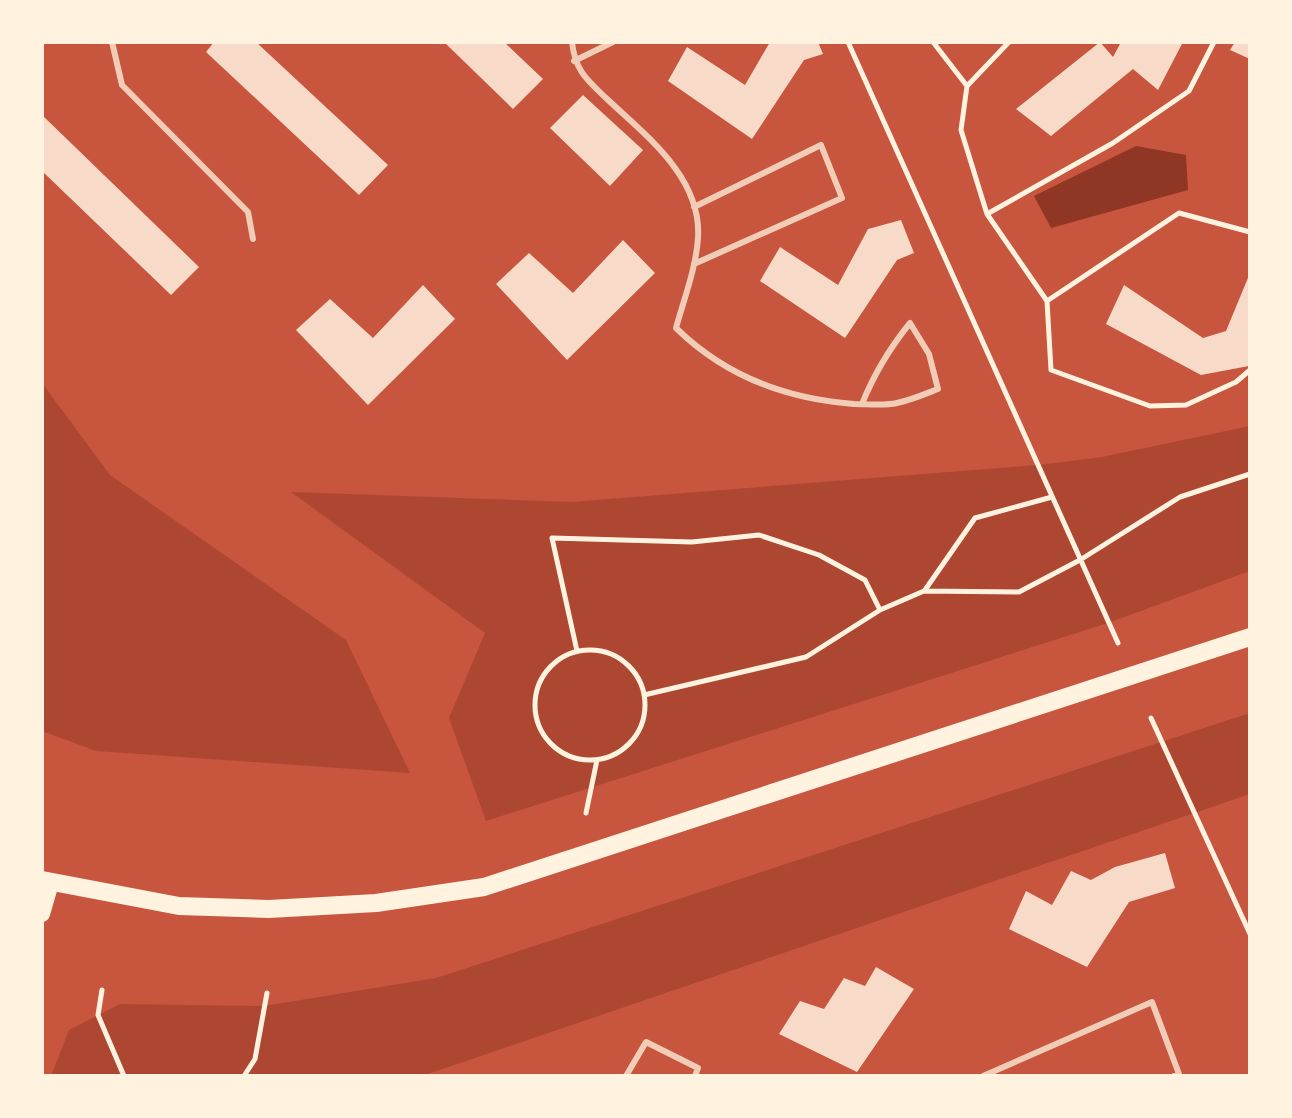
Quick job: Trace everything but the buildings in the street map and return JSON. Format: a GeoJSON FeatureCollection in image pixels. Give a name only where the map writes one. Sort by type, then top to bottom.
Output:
{"type":"FeatureCollection","features":[{"type":"Feature","properties":{"kind":"main road"},"geometry":{"type":"LineString","coordinates":[[42,914],[47,882],[179,906],[269,909],[376,903],[484,887],[1250,637]]}},
{"type":"Feature","properties":{"kind":"lane"},"geometry":{"type":"LineString","coordinates":[[112,42],[122,85],[248,212],[253,239]]}},
{"type":"Feature","properties":{"kind":"lane"},"geometry":{"type":"LineString","coordinates":[[572,42],[574,61],[590,83],[678,169],[694,207],[699,235],[676,328],[698,350],[731,370],[777,391],[827,402],[862,404],[896,404],[938,389],[929,354],[910,323],[890,348],[862,404]]}},
{"type":"Feature","properties":{"kind":"lane"},"geometry":{"type":"LineString","coordinates":[[574,61],[613,42]]}},
{"type":"Feature","properties":{"kind":"lane"},"geometry":{"type":"LineString","coordinates":[[694,207],[821,145],[842,198],[694,264]]}},
{"type":"Feature","properties":{"kind":"lane"},"geometry":{"type":"LineString","coordinates":[[983,1076],[1152,1002],[1179,1074],[1174,1076]]}},
{"type":"Feature","properties":{"kind":"lane"},"geometry":{"type":"LineString","coordinates":[[626,1076],[646,1042],[698,1068],[695,1076]]}},
{"type":"Feature","properties":{"kind":"path"},"geometry":{"type":"LineString","coordinates":[[848,42],[1118,643]]}},
{"type":"Feature","properties":{"kind":"path"},"geometry":{"type":"LineString","coordinates":[[933,42],[967,86]]}},
{"type":"Feature","properties":{"kind":"path"},"geometry":{"type":"LineString","coordinates":[[1009,42],[967,86],[961,130],[987,214],[1047,301],[1051,370],[1150,406],[1186,405],[1236,382],[1250,370]]}},
{"type":"Feature","properties":{"kind":"path"},"geometry":{"type":"LineString","coordinates":[[987,214],[1113,143],[1189,91],[1214,42]]}},
{"type":"Feature","properties":{"kind":"path"},"geometry":{"type":"LineString","coordinates":[[1047,301],[1179,213],[1250,232]]}},
{"type":"Feature","properties":{"kind":"path"},"geometry":{"type":"LineString","coordinates":[[644,695],[806,657],[880,610],[924,591],[1019,592],[1080,560],[1180,497],[1250,474]]}},
{"type":"Feature","properties":{"kind":"path"},"geometry":{"type":"LineString","coordinates":[[924,591],[975,518],[1052,497]]}},
{"type":"Feature","properties":{"kind":"path"},"geometry":{"type":"LineString","coordinates":[[577,651],[552,538],[692,542],[759,535],[819,555],[865,580],[880,610]]}},
{"type":"Feature","properties":{"kind":"path"},"geometry":{"type":"LineString","coordinates":[[593,650],[611,654],[626,663],[638,678],[644,695],[645,713],[629,745],[614,755],[597,760],[578,759],[561,753],[538,725],[534,707],[537,689],[545,672],[558,660],[577,651],[593,650]]}},
{"type":"Feature","properties":{"kind":"path"},"geometry":{"type":"LineString","coordinates":[[1151,718],[1250,934]]}},
{"type":"Feature","properties":{"kind":"path"},"geometry":{"type":"LineString","coordinates":[[586,813],[597,760]]}},
{"type":"Feature","properties":{"kind":"path"},"geometry":{"type":"LineString","coordinates":[[102,990],[98,1015],[124,1076]]}},
{"type":"Feature","properties":{"kind":"path"},"geometry":{"type":"LineString","coordinates":[[244,1076],[255,1059],[267,993]]}},
{"type":"Feature","properties":{"kind":"shaded area"},"geometry":{"type":"Polygon","coordinates":[[[1136,146],[1186,155],[1188,190],[1051,228],[1034,196],[1136,146]]]}},
{"type":"Feature","properties":{"kind":"shaded area"},"geometry":{"type":"Polygon","coordinates":[[[42,383],[110,475],[346,640],[410,773],[96,751],[42,731],[42,383]]]}},
{"type":"Feature","properties":{"kind":"shaded area"},"geometry":{"type":"Polygon","coordinates":[[[1250,426],[1250,571],[1108,623],[486,821],[449,718],[485,633],[291,492],[571,502],[1038,465],[1102,457],[1250,426]]]}},
{"type":"Feature","properties":{"kind":"shaded area"},"geometry":{"type":"Polygon","coordinates":[[[1250,713],[1250,794],[422,1076],[51,1076],[69,1030],[120,1004],[264,1006],[436,978],[1250,713]]]}}]}
